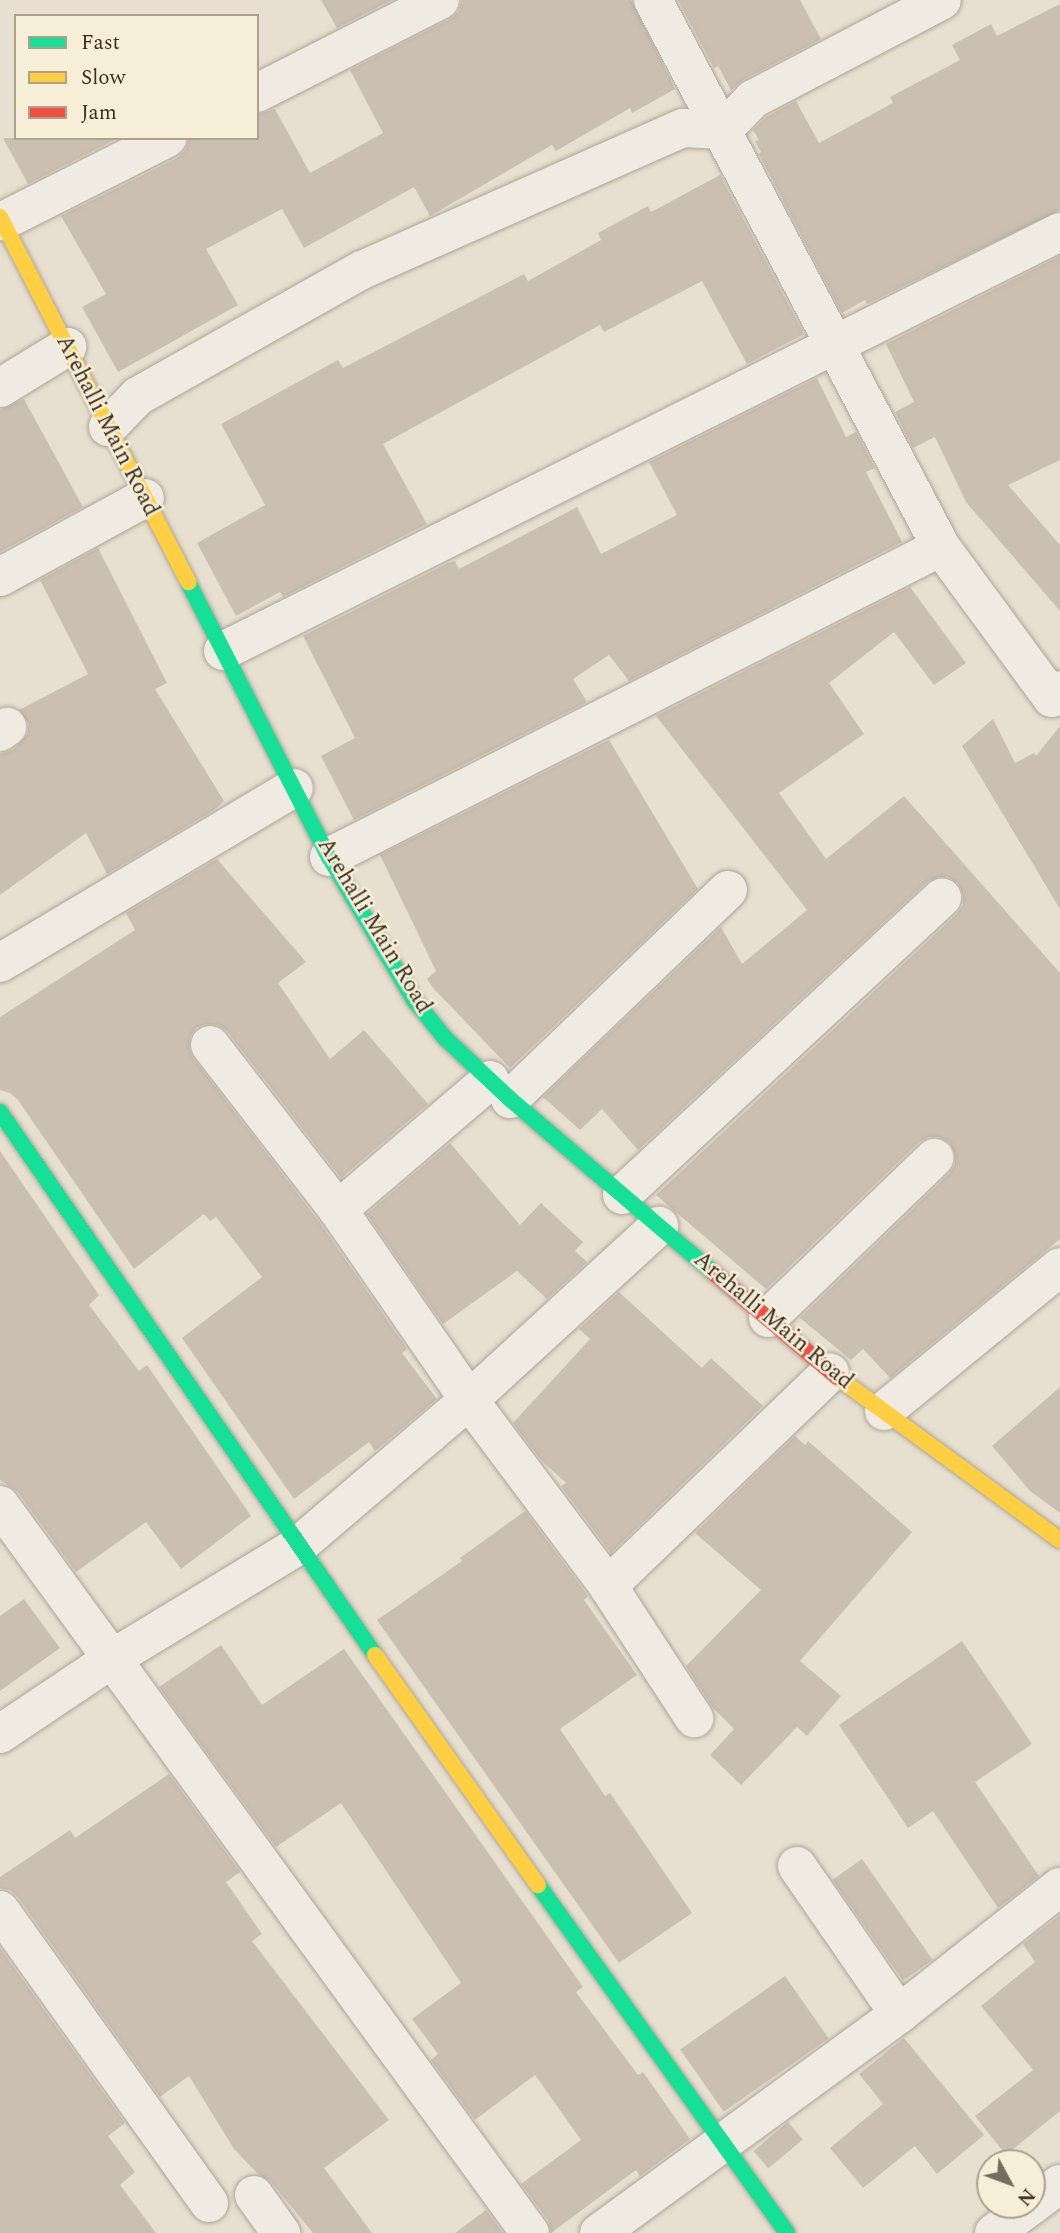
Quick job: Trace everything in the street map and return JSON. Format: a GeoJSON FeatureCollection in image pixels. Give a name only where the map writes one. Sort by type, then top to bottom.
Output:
{"type":"FeatureCollection","features":[{"type":"Feature","properties":{"kind":"street"},"geometry":{"type":"LineString","coordinates":[[259,92],[440,0]]}},
{"type":"Feature","properties":{"kind":"street"},"geometry":{"type":"LineString","coordinates":[[653,0],[941,547],[1052,698],[1060,690]]}},
{"type":"Feature","properties":{"kind":"street"},"geometry":{"type":"LineString","coordinates":[[108,427],[138,396],[362,270],[682,128],[723,130],[753,99],[942,0]]}},
{"type":"Feature","properties":{"kind":"street"},"geometry":{"type":"LineString","coordinates":[[1,219],[163,140]]}},
{"type":"Feature","properties":{"kind":"street","name":"Arehalli Main Road"},"geometry":{"type":"LineString","coordinates":[[1,219],[329,857],[415,1001],[445,1038],[500,1090],[831,1372],[1060,1540]]}},
{"type":"Feature","properties":{"kind":"street"},"geometry":{"type":"LineString","coordinates":[[223,651],[1060,232]]}},
{"type":"Feature","properties":{"kind":"street"},"geometry":{"type":"LineString","coordinates":[[0,387],[67,347]]}},
{"type":"Feature","properties":{"kind":"street"},"geometry":{"type":"LineString","coordinates":[[0,578],[145,498]]}},
{"type":"Feature","properties":{"kind":"street"},"geometry":{"type":"LineString","coordinates":[[329,857],[941,547]]}},
{"type":"Feature","properties":{"kind":"street"},"geometry":{"type":"LineString","coordinates":[[0,963],[294,788]]}},
{"type":"Feature","properties":{"kind":"street"},"geometry":{"type":"LineString","coordinates":[[338,1210],[500,1090],[729,890]]}},
{"type":"Feature","properties":{"kind":"street"},"geometry":{"type":"LineString","coordinates":[[622,1195],[942,898]]}},
{"type":"Feature","properties":{"kind":"street"},"geometry":{"type":"LineString","coordinates":[[210,1045],[338,1210],[469,1400],[608,1586],[694,1718]]}},
{"type":"Feature","properties":{"kind":"street"},"geometry":{"type":"LineString","coordinates":[[0,1112],[298,1546],[720,2143],[787,2233]]}},
{"type":"Feature","properties":{"kind":"street"},"geometry":{"type":"LineString","coordinates":[[768,1318],[934,1158]]}},
{"type":"Feature","properties":{"kind":"street"},"geometry":{"type":"LineString","coordinates":[[0,1734],[113,1658],[298,1546],[469,1400],[659,1226]]}},
{"type":"Feature","properties":{"kind":"street"},"geometry":{"type":"LineString","coordinates":[[884,1411],[1060,1267]]}},
{"type":"Feature","properties":{"kind":"street"},"geometry":{"type":"LineString","coordinates":[[608,1586],[831,1372]]}},
{"type":"Feature","properties":{"kind":"street"},"geometry":{"type":"LineString","coordinates":[[0,1505],[530,2233]]}},
{"type":"Feature","properties":{"kind":"street"},"geometry":{"type":"LineString","coordinates":[[797,1866],[899,2014]]}},
{"type":"Feature","properties":{"kind":"street"},"geometry":{"type":"LineString","coordinates":[[599,2233],[899,2014],[1060,1887]]}},
{"type":"Feature","properties":{"kind":"street"},"geometry":{"type":"LineString","coordinates":[[0,1910],[209,2203]]}},
{"type":"Feature","properties":{"kind":"street"},"geometry":{"type":"LineString","coordinates":[[254,2195],[281,2233]]}},
{"type":"Feature","properties":{"kind":"street"},"geometry":{"type":"LineString","coordinates":[[994,2233],[1013,2219]]}},
{"type":"Feature","properties":{"kind":"building"},"geometry":{"type":"Polygon","coordinates":[[[321,0],[392,0],[337,28],[321,0]]]}},
{"type":"Feature","properties":{"kind":"building"},"geometry":{"type":"Polygon","coordinates":[[[462,0],[631,0],[675,89],[632,113],[630,108],[556,151],[552,145],[430,216],[414,187],[304,248],[282,209],[206,249],[238,305],[118,372],[82,307],[106,294],[61,216],[177,158],[186,149],[188,140],[259,140],[259,114],[275,109],[310,173],[383,133],[350,70],[450,19],[459,11],[462,0]]]}},
{"type":"Feature","properties":{"kind":"building"},"geometry":{"type":"Polygon","coordinates":[[[678,0],[800,0],[821,39],[743,80],[731,90],[718,66],[714,68],[678,0]]]}},
{"type":"Feature","properties":{"kind":"building"},"geometry":{"type":"Polygon","coordinates":[[[1060,4],[1060,210],[867,304],[865,300],[842,313],[759,154],[761,152],[755,141],[759,140],[753,130],[766,117],[796,101],[819,143],[893,103],[890,97],[960,60],[952,45],[991,24],[997,36],[1060,4]]]}},
{"type":"Feature","properties":{"kind":"building"},"geometry":{"type":"Polygon","coordinates":[[[3,138],[114,140],[28,184],[3,138]]]}},
{"type":"Feature","properties":{"kind":"building"},"geometry":{"type":"Polygon","coordinates":[[[720,175],[804,334],[747,364],[702,281],[604,332],[600,325],[383,444],[427,524],[283,597],[280,592],[236,616],[197,543],[265,505],[221,424],[338,360],[343,368],[524,274],[528,281],[601,240],[598,233],[648,206],[651,212],[720,175]]]}},
{"type":"Feature","properties":{"kind":"building"},"geometry":{"type":"Polygon","coordinates":[[[1060,256],[1060,460],[1008,485],[1060,545],[1060,611],[966,502],[935,437],[913,448],[895,412],[914,402],[886,344],[1060,256]]]}},
{"type":"Feature","properties":{"kind":"building"},"geometry":{"type":"Polygon","coordinates":[[[817,378],[846,437],[856,432],[875,468],[866,472],[902,542],[629,681],[609,655],[573,679],[587,702],[354,820],[321,756],[355,738],[303,636],[448,563],[455,561],[459,569],[577,507],[601,554],[677,515],[649,462],[817,378]]]}},
{"type":"Feature","properties":{"kind":"building"},"geometry":{"type":"Polygon","coordinates":[[[24,399],[83,507],[0,552],[0,410],[24,399]]]}},
{"type":"Feature","properties":{"kind":"building"},"geometry":{"type":"Polygon","coordinates":[[[98,548],[167,683],[155,689],[224,801],[214,810],[107,874],[86,833],[0,895],[0,754],[13,750],[27,735],[29,724],[19,710],[88,674],[40,580],[98,548]]]}},
{"type":"Feature","properties":{"kind":"building"},"geometry":{"type":"Polygon","coordinates":[[[910,587],[966,663],[934,685],[894,632],[829,683],[864,734],[779,793],[826,859],[904,796],[1060,973],[1060,1239],[890,1378],[863,1349],[851,1360],[800,1318],[949,1174],[955,1165],[955,1153],[949,1142],[939,1137],[929,1137],[919,1142],[766,1289],[656,1195],[957,914],[963,905],[963,894],[958,883],[948,877],[938,877],[927,882],[638,1150],[602,1109],[580,1130],[543,1097],[721,927],[742,964],[807,910],[656,716],[910,587]]]}},
{"type":"Feature","properties":{"kind":"building"},"geometry":{"type":"Polygon","coordinates":[[[993,719],[1015,763],[1034,753],[1036,756],[1060,726],[1060,909],[962,746],[993,719]]]}},
{"type":"Feature","properties":{"kind":"building"},"geometry":{"type":"Polygon","coordinates":[[[609,740],[698,889],[510,1068],[427,979],[436,971],[380,855],[609,740]]]}},
{"type":"Feature","properties":{"kind":"building"},"geometry":{"type":"Polygon","coordinates":[[[217,859],[306,962],[278,983],[330,1059],[364,1030],[428,1104],[341,1178],[227,1031],[218,1025],[206,1024],[196,1028],[190,1037],[189,1049],[193,1058],[320,1223],[407,1349],[402,1353],[437,1399],[375,1451],[369,1442],[294,1499],[182,1338],[262,1277],[216,1217],[210,1221],[204,1214],[134,1269],[18,1100],[10,1093],[0,1090],[0,1017],[135,930],[126,913],[217,859]]]}},
{"type":"Feature","properties":{"kind":"building"},"geometry":{"type":"Polygon","coordinates":[[[450,1143],[520,1225],[541,1203],[583,1242],[575,1251],[587,1262],[547,1299],[517,1271],[443,1324],[367,1214],[450,1143]]]}},
{"type":"Feature","properties":{"kind":"building"},"geometry":{"type":"Polygon","coordinates":[[[0,1151],[99,1295],[89,1305],[139,1371],[147,1365],[251,1516],[181,1569],[146,1522],[76,1572],[18,1492],[0,1480],[0,1151]]]}},
{"type":"Feature","properties":{"kind":"building"},"geometry":{"type":"Polygon","coordinates":[[[619,1292],[702,1368],[711,1358],[763,1406],[611,1553],[561,1486],[566,1483],[541,1460],[513,1423],[590,1339],[579,1329],[619,1292]]]}},
{"type":"Feature","properties":{"kind":"building"},"geometry":{"type":"Polygon","coordinates":[[[1060,1387],[1060,1513],[1030,1491],[992,1446],[1060,1387]]]}},
{"type":"Feature","properties":{"kind":"building"},"geometry":{"type":"Polygon","coordinates":[[[795,1436],[805,1445],[808,1441],[912,1532],[800,1661],[841,1696],[807,1736],[797,1727],[741,1785],[710,1755],[734,1729],[713,1708],[686,1666],[761,1590],[695,1533],[795,1436]]]}},
{"type":"Feature","properties":{"kind":"building"},"geometry":{"type":"Polygon","coordinates":[[[525,1511],[588,1596],[584,1600],[637,1675],[560,1729],[605,1796],[610,1793],[692,1913],[619,1963],[377,1620],[462,1561],[460,1558],[525,1511]]]}},
{"type":"Feature","properties":{"kind":"building"},"geometry":{"type":"Polygon","coordinates":[[[24,1599],[60,1648],[0,1691],[0,1616],[24,1599]]]}},
{"type":"Feature","properties":{"kind":"building"},"geometry":{"type":"Polygon","coordinates":[[[962,1641],[1032,1744],[975,1782],[1039,1876],[998,1908],[933,1811],[908,1828],[839,1725],[962,1641]]]}},
{"type":"Feature","properties":{"kind":"building"},"geometry":{"type":"Polygon","coordinates":[[[221,1645],[262,1705],[344,1649],[583,1987],[576,1992],[638,2075],[643,2072],[690,2139],[640,2176],[636,2170],[551,2233],[548,2220],[521,2184],[581,2140],[535,2075],[475,2120],[431,2060],[438,2054],[412,2019],[461,1983],[341,1803],[276,1847],[159,1687],[221,1645]]]}},
{"type":"Feature","properties":{"kind":"building"},"geometry":{"type":"Polygon","coordinates":[[[169,1774],[240,1872],[226,1882],[262,1934],[252,1941],[389,2120],[324,2168],[372,2233],[313,2233],[271,2182],[258,2174],[234,2149],[189,2076],[160,2097],[18,1897],[10,1890],[0,1888],[0,1877],[70,1830],[75,1838],[169,1774]]]}},
{"type":"Feature","properties":{"kind":"building"},"geometry":{"type":"Polygon","coordinates":[[[862,1859],[933,1960],[903,1980],[833,1880],[862,1859]]]}},
{"type":"Feature","properties":{"kind":"building"},"geometry":{"type":"Polygon","coordinates":[[[1060,1915],[1060,2111],[1013,2149],[1001,2149],[975,2116],[1033,2070],[981,2006],[1035,1962],[1023,1944],[1060,1915]]]}},
{"type":"Feature","properties":{"kind":"building"},"geometry":{"type":"Polygon","coordinates":[[[0,1948],[125,2123],[108,2136],[135,2172],[120,2185],[156,2233],[0,2233],[0,1948]]]}},
{"type":"Feature","properties":{"kind":"building"},"geometry":{"type":"Polygon","coordinates":[[[785,1976],[829,2038],[724,2112],[680,2049],[785,1976]]]}},
{"type":"Feature","properties":{"kind":"building"},"geometry":{"type":"Polygon","coordinates":[[[904,2038],[984,2135],[937,2174],[915,2146],[863,2188],[830,2148],[883,2104],[859,2074],[904,2038]]]}},
{"type":"Feature","properties":{"kind":"building"},"geometry":{"type":"Polygon","coordinates":[[[788,2122],[803,2140],[768,2169],[754,2151],[788,2122]]]}},
{"type":"Feature","properties":{"kind":"building"},"geometry":{"type":"Polygon","coordinates":[[[486,2210],[503,2233],[455,2233],[486,2210]]]}},
{"type":"Feature","properties":{"kind":"traffic: fast"},"geometry":{"type":"LineString","coordinates":[[188,582],[329,857],[415,1001],[445,1038],[510,1099],[714,1273]]}},
{"type":"Feature","properties":{"kind":"traffic: fast"},"geometry":{"type":"LineString","coordinates":[[0,1112],[375,1655]]}},
{"type":"Feature","properties":{"kind":"traffic: fast"},"geometry":{"type":"LineString","coordinates":[[538,1885],[787,2233]]}},
{"type":"Feature","properties":{"kind":"traffic: slow"},"geometry":{"type":"LineString","coordinates":[[0,217],[188,582]]}},
{"type":"Feature","properties":{"kind":"traffic: slow"},"geometry":{"type":"LineString","coordinates":[[837,1377],[1060,1540]]}},
{"type":"Feature","properties":{"kind":"traffic: slow"},"geometry":{"type":"LineString","coordinates":[[375,1655],[538,1885]]}},
{"type":"Feature","properties":{"kind":"traffic: jam"},"geometry":{"type":"LineString","coordinates":[[714,1273],[837,1377]]}}]}
